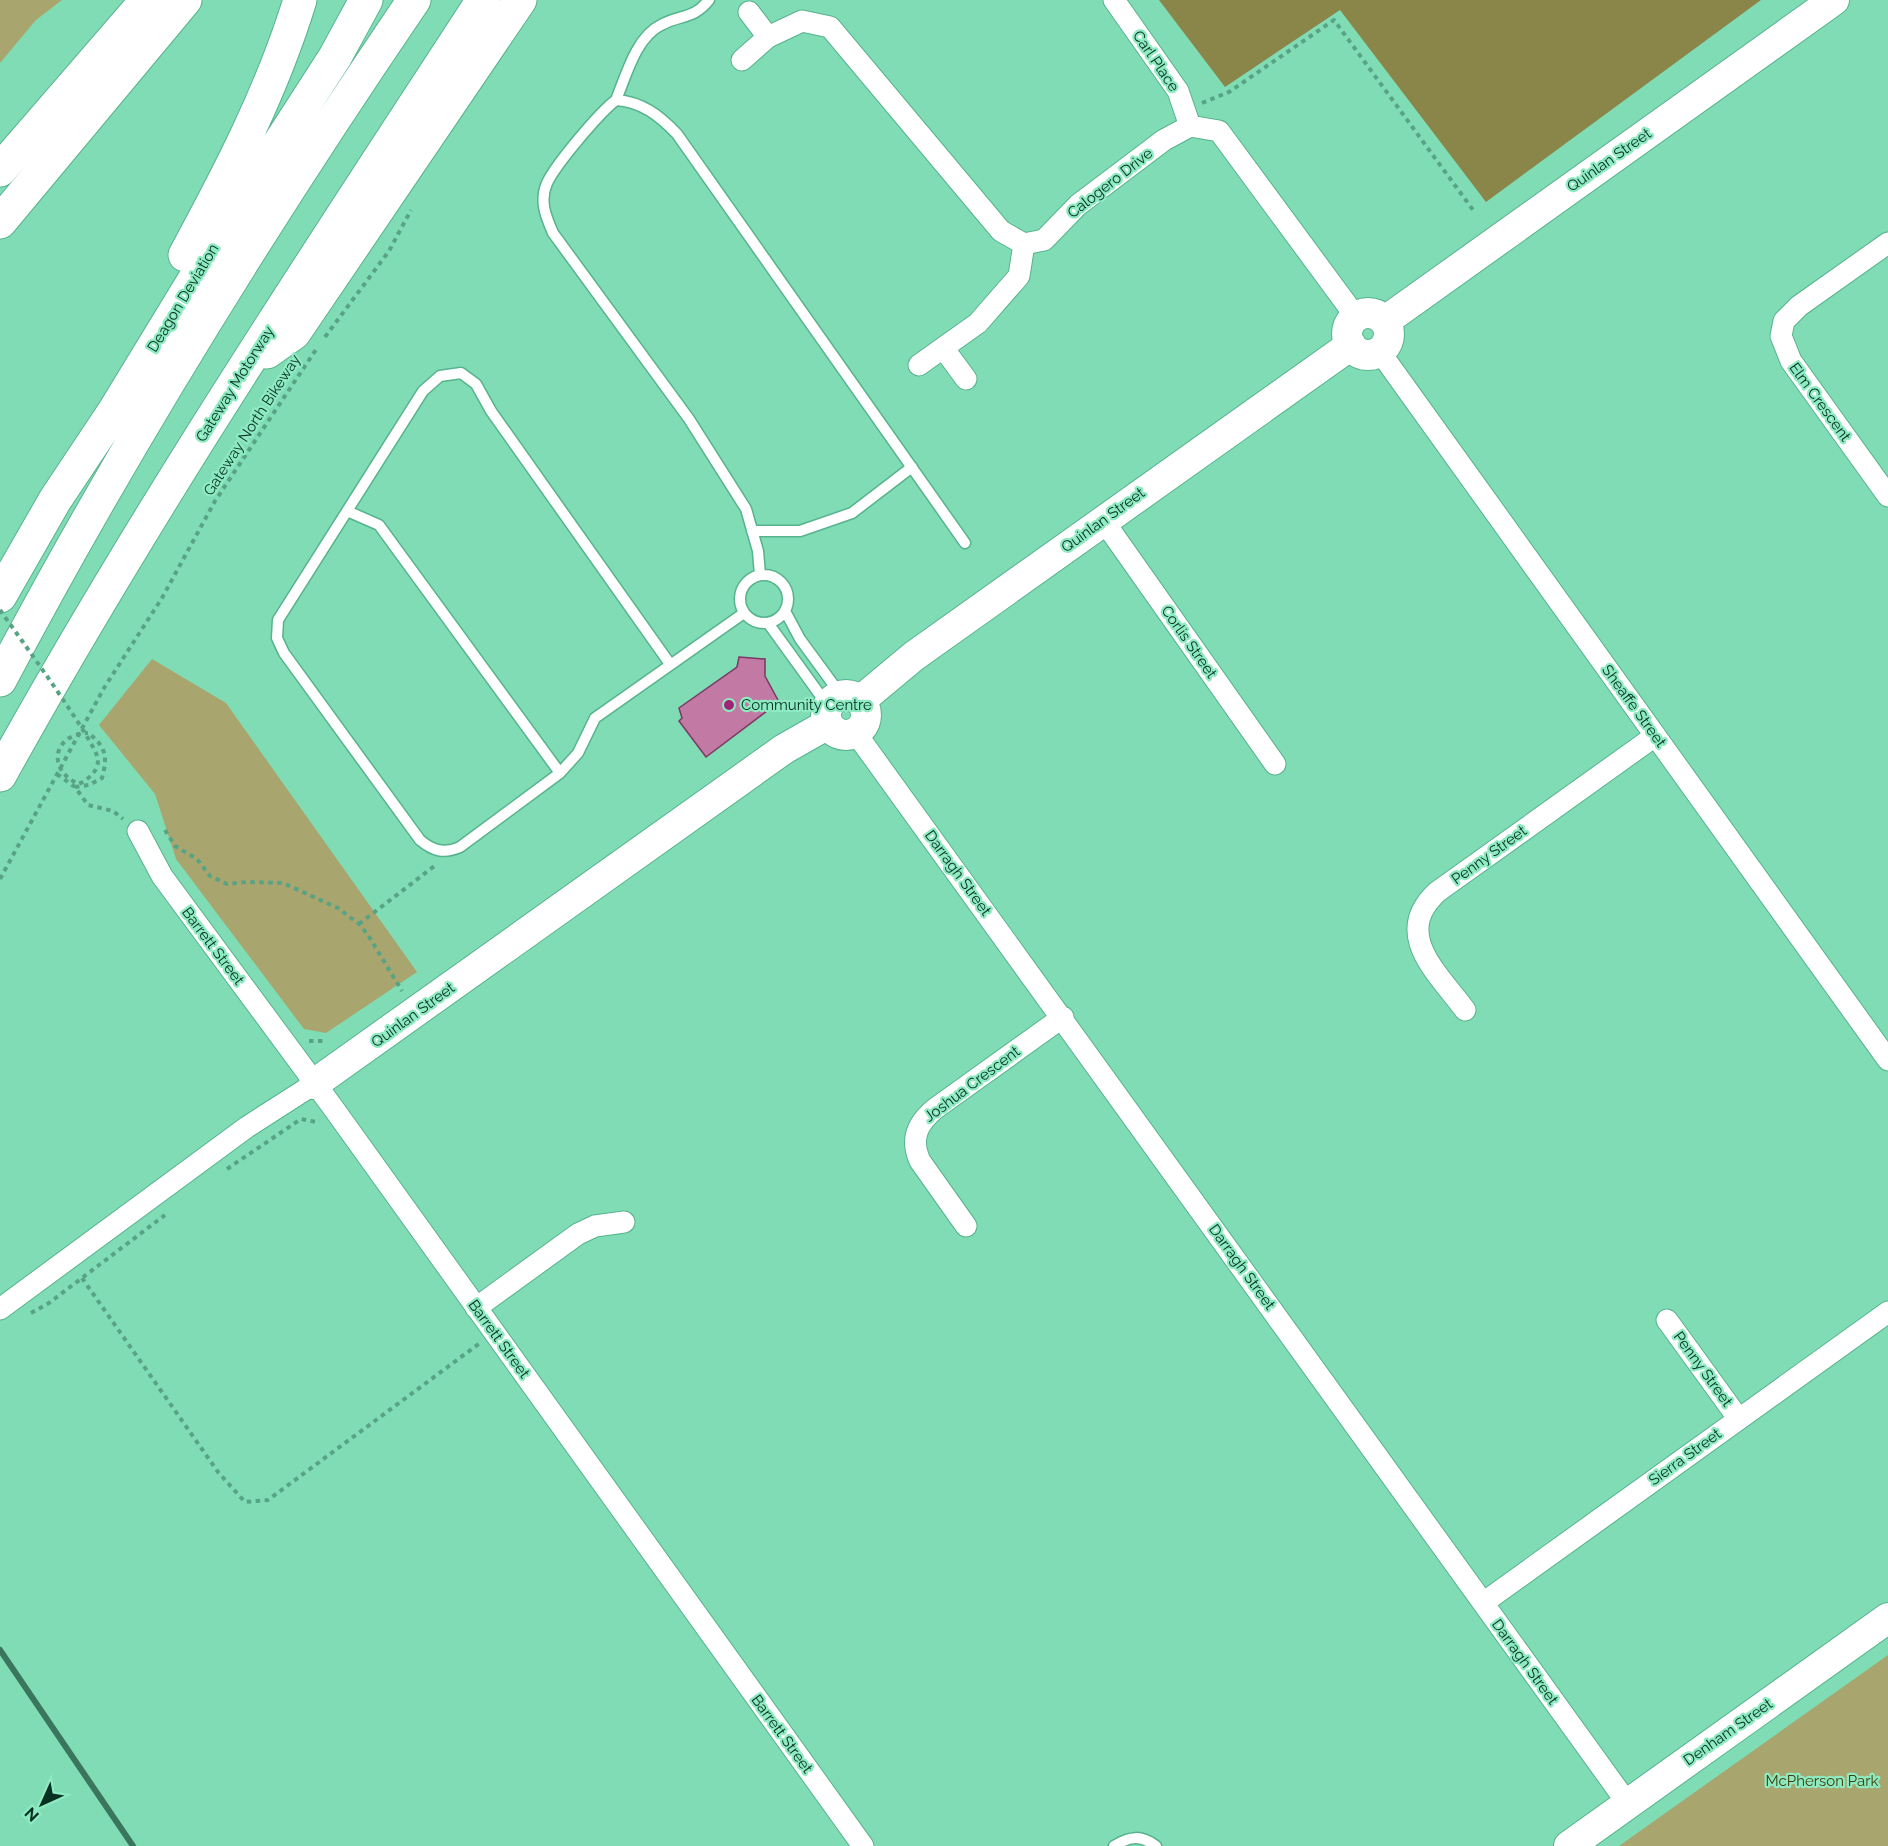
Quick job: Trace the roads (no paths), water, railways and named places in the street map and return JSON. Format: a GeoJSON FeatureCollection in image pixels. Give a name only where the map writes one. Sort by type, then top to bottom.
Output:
{"type":"FeatureCollection","features":[{"type":"Feature","properties":{"kind":"highway"},"geometry":{"type":"LineString","coordinates":[[0,170],[147,0]]}},
{"type":"Feature","properties":{"kind":"highway"},"geometry":{"type":"LineString","coordinates":[[0,222],[185,0]]}},
{"type":"Feature","properties":{"kind":"highway"},"geometry":{"type":"LineString","coordinates":[[55,500],[101,407],[237,159],[266,97],[300,0]]}},
{"type":"Feature","properties":{"kind":"highway","name":"Deagon Deviation"},"geometry":{"type":"LineString","coordinates":[[0,596],[55,500],[113,413],[246,195],[335,57],[366,0]]}},
{"type":"Feature","properties":{"kind":"highway"},"geometry":{"type":"LineString","coordinates":[[0,680],[47,593],[207,319],[359,80],[414,0]]}},
{"type":"Feature","properties":{"kind":"highway","name":"Gateway Motorway"},"geometry":{"type":"LineString","coordinates":[[0,775],[56,676],[244,369],[483,0]]}},
{"type":"Feature","properties":{"kind":"highway"},"geometry":{"type":"LineString","coordinates":[[244,369],[294,333],[520,0]]}},
{"type":"Feature","properties":{"kind":"street","name":"Carl Place"},"geometry":{"type":"LineString","coordinates":[[1114,0],[1178,91],[1187,118]]}},
{"type":"Feature","properties":{"kind":"street","name":"Quinlan Street"},"geometry":{"type":"LineString","coordinates":[[1385,321],[1834,0]]}},
{"type":"Feature","properties":{"kind":"street"},"geometry":{"type":"LineString","coordinates":[[748,12],[768,37]]}},
{"type":"Feature","properties":{"kind":"street"},"geometry":{"type":"LineString","coordinates":[[742,60],[768,37],[802,21],[830,27],[1001,231],[1024,243],[1019,276],[978,323],[919,365]]}},
{"type":"Feature","properties":{"kind":"street","name":"Calogero Drive"},"geometry":{"type":"LineString","coordinates":[[1024,243],[1044,240],[1078,205],[1164,140],[1187,118]]}},
{"type":"Feature","properties":{"kind":"street"},"geometry":{"type":"LineString","coordinates":[[1187,118],[1219,131],[1353,331],[1361,354],[1380,352],[1388,341],[1389,328],[1385,321],[1368,313],[1353,331]]}},
{"type":"Feature","properties":{"kind":"street","name":"Elm Crescent"},"geometry":{"type":"LineString","coordinates":[[1888,243],[1789,315],[1784,321],[1781,336],[1791,362],[1888,496]]}},
{"type":"Feature","properties":{"kind":"street","name":"Quinlan Street"},"geometry":{"type":"LineString","coordinates":[[0,1309],[247,1127],[315,1084],[766,762],[842,712],[914,656],[1103,520],[1353,331]]}},
{"type":"Feature","properties":{"kind":"street"},"geometry":{"type":"LineString","coordinates":[[944,348],[966,379]]}},
{"type":"Feature","properties":{"kind":"street","name":"Sheaffe Street"},"geometry":{"type":"LineString","coordinates":[[1380,352],[1888,1060]]}},
{"type":"Feature","properties":{"kind":"street","name":"Corlis Street"},"geometry":{"type":"LineString","coordinates":[[1103,520],[1275,764]]}},
{"type":"Feature","properties":{"kind":"street","name":"Darragh Street"},"geometry":{"type":"LineString","coordinates":[[842,712],[1628,1804]]}},
{"type":"Feature","properties":{"kind":"street","name":"Penny Street"},"geometry":{"type":"LineString","coordinates":[[1465,1010],[1419,943],[1417,920],[1424,904],[1437,892],[1655,736]]}},
{"type":"Feature","properties":{"kind":"street","name":"Barrett Street"},"geometry":{"type":"LineString","coordinates":[[138,831],[162,876],[315,1084],[863,1846]]}},
{"type":"Feature","properties":{"kind":"street","name":"Joshua Crescent"},"geometry":{"type":"LineString","coordinates":[[966,1226],[920,1161],[915,1151],[917,1128],[923,1118],[936,1108],[1063,1017]]}},
{"type":"Feature","properties":{"kind":"street"},"geometry":{"type":"LineString","coordinates":[[476,1308],[578,1234],[595,1226],[624,1222]]}},
{"type":"Feature","properties":{"kind":"street","name":"Sierra Street"},"geometry":{"type":"LineString","coordinates":[[1483,1603],[1888,1312]]}},
{"type":"Feature","properties":{"kind":"street","name":"Penny Street"},"geometry":{"type":"LineString","coordinates":[[1667,1320],[1738,1418]]}},
{"type":"Feature","properties":{"kind":"street","name":"Denham Street"},"geometry":{"type":"LineString","coordinates":[[1569,1846],[1888,1618]]}},
{"type":"Feature","properties":{"kind":"lane"},"geometry":{"type":"LineString","coordinates":[[709,0],[699,13],[659,25],[640,45],[616,100],[602,111],[547,184],[543,210],[553,233],[689,419],[746,509],[760,575]]}},
{"type":"Feature","properties":{"kind":"lane"},"geometry":{"type":"LineString","coordinates":[[616,100],[632,101],[659,115],[676,134],[965,543]]}},
{"type":"Feature","properties":{"kind":"lane"},"geometry":{"type":"LineString","coordinates":[[669,664],[491,411],[476,384],[461,372],[440,376],[423,391],[278,620],[277,638],[284,653],[420,840],[430,848],[441,852],[460,847],[561,773],[578,753],[595,718],[744,613]]}},
{"type":"Feature","properties":{"kind":"lane"},"geometry":{"type":"LineString","coordinates":[[752,531],[800,531],[852,513],[912,467]]}},
{"type":"Feature","properties":{"kind":"lane"},"geometry":{"type":"LineString","coordinates":[[347,511],[379,525],[561,773]]}},
{"type":"Feature","properties":{"kind":"lane"},"geometry":{"type":"LineString","coordinates":[[760,575],[775,578],[785,588],[788,596],[785,611],[775,621],[768,623],[754,621],[744,613],[739,597],[746,583],[760,575]]}},
{"type":"Feature","properties":{"kind":"lane"},"geometry":{"type":"LineString","coordinates":[[785,611],[842,712]]}},
{"type":"Feature","properties":{"kind":"lane"},"geometry":{"type":"LineString","coordinates":[[768,623],[842,712]]}},
{"type":"Feature","properties":{"kind":"lane"},"geometry":{"type":"LineString","coordinates":[[1114,1846],[1132,1837],[1146,1838],[1156,1846]]}},
{"type":"Feature","properties":{"kind":"waterway"},"geometry":{"type":"LineString","coordinates":[[0,1650],[133,1846]]}},
{"type":"Feature","properties":{"kind":"place","name":"Community Centre"},"geometry":{"type":"Point","coordinates":[729,705]}},
{"type":"Feature","properties":{"kind":"park label","name":"McPherson Park"},"geometry":{"type":"Point","coordinates":[1822,1781]}}]}
